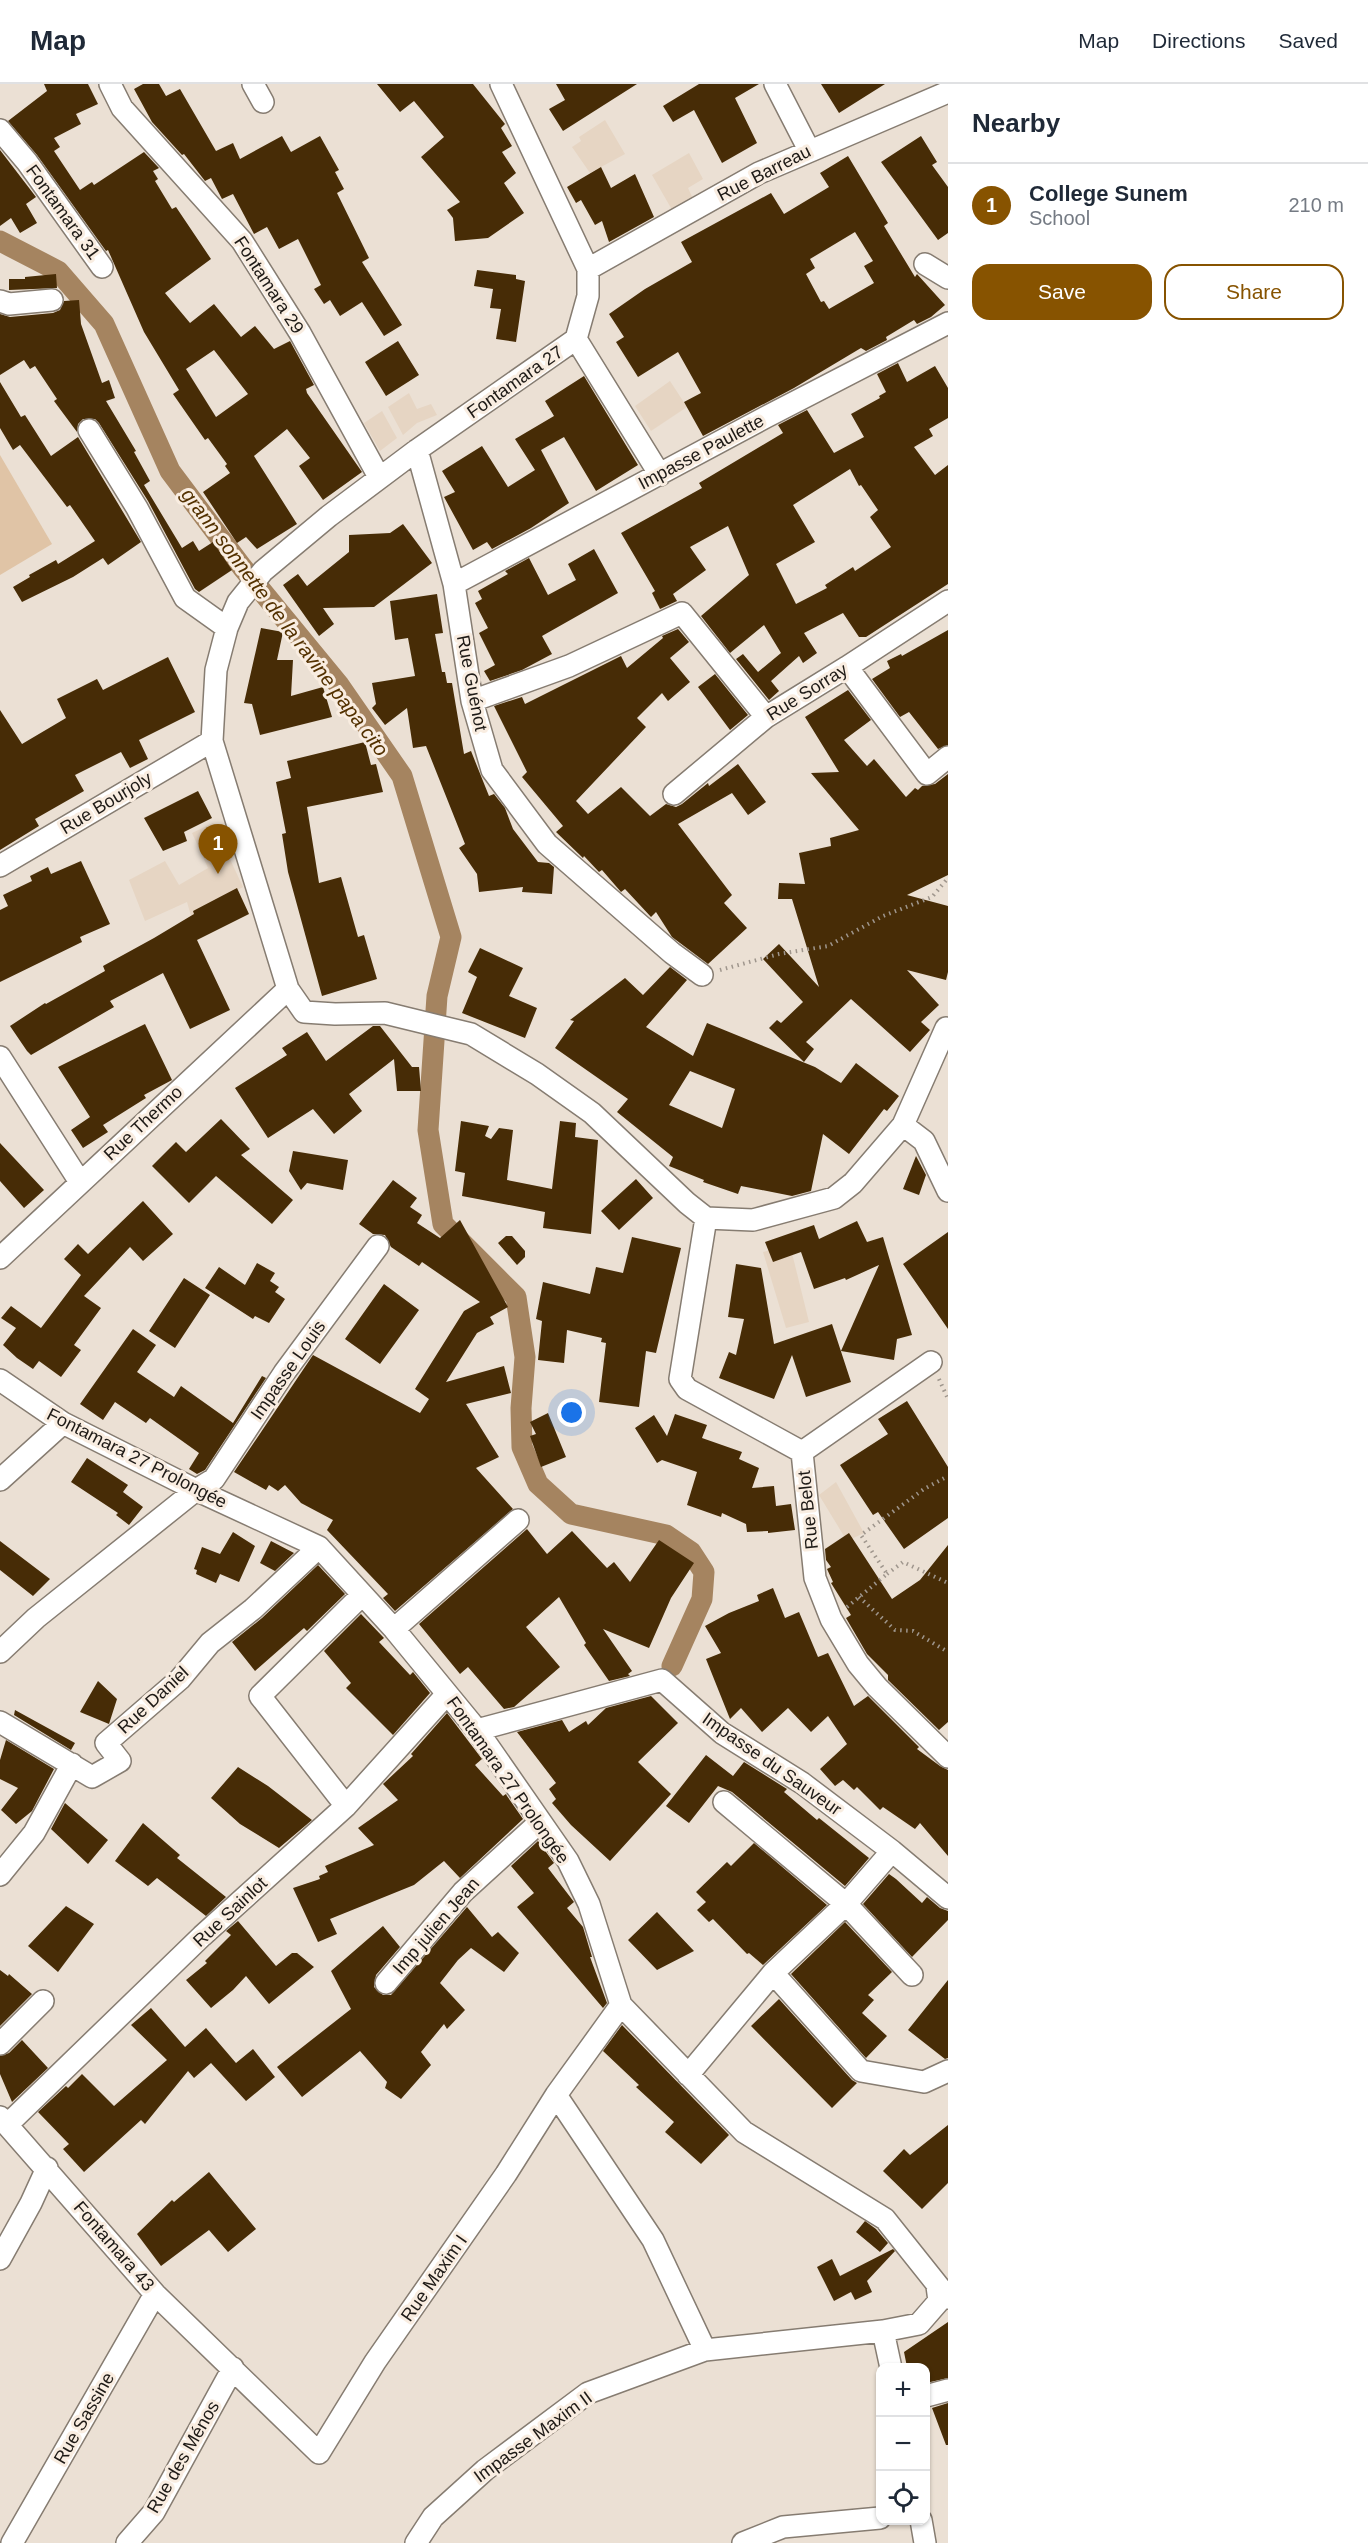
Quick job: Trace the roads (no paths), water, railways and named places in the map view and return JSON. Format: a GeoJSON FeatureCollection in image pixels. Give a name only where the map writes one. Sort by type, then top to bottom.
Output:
{"type":"FeatureCollection","features":[{"type":"Feature","properties":{"kind":"street","name":"Fontamara 29"},"geometry":{"type":"LineString","coordinates":[[110,84],[122,108],[242,241],[300,333],[380,477]]}},
{"type":"Feature","properties":{"kind":"street","name":"Fontamara 27"},"geometry":{"type":"LineString","coordinates":[[227,627],[238,602],[262,571],[380,477],[576,339],[588,296],[588,269],[501,84]]}},
{"type":"Feature","properties":{"kind":"street"},"geometry":{"type":"LineString","coordinates":[[775,84],[808,150]]}},
{"type":"Feature","properties":{"kind":"street","name":"Rue Barreau"},"geometry":{"type":"LineString","coordinates":[[588,269],[759,173],[808,150],[948,92]]}},
{"type":"Feature","properties":{"kind":"street","name":"Fontamara 31"},"geometry":{"type":"LineString","coordinates":[[0,130],[27,162],[102,267]]}},
{"type":"Feature","properties":{"kind":"street"},"geometry":{"type":"LineString","coordinates":[[925,264],[948,278]]}},
{"type":"Feature","properties":{"kind":"street"},"geometry":{"type":"LineString","coordinates":[[0,301],[9,304],[52,300]]}},
{"type":"Feature","properties":{"kind":"street","name":"Impasse Paulette"},"geometry":{"type":"LineString","coordinates":[[454,584],[948,323]]}},
{"type":"Feature","properties":{"kind":"street"},"geometry":{"type":"LineString","coordinates":[[576,339],[660,475]]}},
{"type":"Feature","properties":{"kind":"street"},"geometry":{"type":"LineString","coordinates":[[89,430],[137,508],[185,598],[227,627],[216,670],[212,741],[288,989],[304,1012],[385,1013],[471,1034],[537,1074],[592,1113],[687,1203],[706,1218],[753,1220],[834,1198],[853,1183],[903,1125],[946,1028]]}},
{"type":"Feature","properties":{"kind":"street","name":"Rue Guénot"},"geometry":{"type":"LineString","coordinates":[[417,450],[454,584],[471,701],[492,770],[547,844],[672,953],[702,975]]}},
{"type":"Feature","properties":{"kind":"street","name":"Rue Sorray"},"geometry":{"type":"LineString","coordinates":[[674,794],[766,717],[847,668],[948,601]]}},
{"type":"Feature","properties":{"kind":"street"},"geometry":{"type":"LineString","coordinates":[[471,701],[568,666],[682,613],[766,717]]}},
{"type":"Feature","properties":{"kind":"street"},"geometry":{"type":"LineString","coordinates":[[847,668],[927,774],[948,757]]}},
{"type":"Feature","properties":{"kind":"street","name":"Rue Bourjoly"},"geometry":{"type":"LineString","coordinates":[[0,866],[212,741]]}},
{"type":"Feature","properties":{"kind":"street","name":"Rue Thermo"},"geometry":{"type":"LineString","coordinates":[[0,1258],[288,989]]}},
{"type":"Feature","properties":{"kind":"street"},"geometry":{"type":"LineString","coordinates":[[0,1058],[80,1182]]}},
{"type":"Feature","properties":{"kind":"street"},"geometry":{"type":"LineString","coordinates":[[903,1125],[924,1141],[948,1191]]}},
{"type":"Feature","properties":{"kind":"street","name":"Rue Belot"},"geometry":{"type":"LineString","coordinates":[[706,1218],[680,1379],[687,1389],[802,1452],[815,1578],[831,1619],[858,1664],[877,1687],[948,1757]]}},
{"type":"Feature","properties":{"kind":"street","name":"Impasse Louis"},"geometry":{"type":"LineString","coordinates":[[196,1490],[214,1479],[284,1373],[378,1246]]}},
{"type":"Feature","properties":{"kind":"street"},"geometry":{"type":"LineString","coordinates":[[802,1452],[931,1362]]}},
{"type":"Feature","properties":{"kind":"street","name":"Fontamara 27 Prolongée"},"geometry":{"type":"LineString","coordinates":[[0,1380],[63,1423],[196,1490],[319,1547],[394,1629],[477,1730],[568,1861],[589,1904],[621,2005],[744,2132],[885,2218],[942,2292]]}},
{"type":"Feature","properties":{"kind":"street"},"geometry":{"type":"LineString","coordinates":[[0,1480],[63,1423]]}},
{"type":"Feature","properties":{"kind":"street"},"geometry":{"type":"LineString","coordinates":[[0,1652],[36,1618],[196,1490]]}},
{"type":"Feature","properties":{"kind":"street"},"geometry":{"type":"LineString","coordinates":[[394,1629],[518,1520]]}},
{"type":"Feature","properties":{"kind":"street","name":"Rue Daniel"},"geometry":{"type":"LineString","coordinates":[[0,1722],[92,1777],[120,1761],[106,1743],[180,1679],[210,1643],[253,1609],[319,1547]]}},
{"type":"Feature","properties":{"kind":"street"},"geometry":{"type":"LineString","coordinates":[[346,1806],[260,1696],[363,1595]]}},
{"type":"Feature","properties":{"kind":"street","name":"Impasse du Sauveur"},"geometry":{"type":"LineString","coordinates":[[477,1730],[663,1680],[722,1733],[802,1783],[948,1898]]}},
{"type":"Feature","properties":{"kind":"street","name":"Rue Sainlot"},"geometry":{"type":"LineString","coordinates":[[4,2121],[202,1936],[346,1806],[447,1694]]}},
{"type":"Feature","properties":{"kind":"street"},"geometry":{"type":"LineString","coordinates":[[0,1875],[34,1833],[72,1764]]}},
{"type":"Feature","properties":{"kind":"street"},"geometry":{"type":"LineString","coordinates":[[724,1802],[846,1904],[912,1975]]}},
{"type":"Feature","properties":{"kind":"street","name":"Imp julien Jean"},"geometry":{"type":"LineString","coordinates":[[386,1983],[463,1892],[540,1822]]}},
{"type":"Feature","properties":{"kind":"street"},"geometry":{"type":"LineString","coordinates":[[688,2075],[773,1973],[846,1904],[891,1851]]}},
{"type":"Feature","properties":{"kind":"street"},"geometry":{"type":"LineString","coordinates":[[773,1973],[861,2071],[924,2082],[948,2071]]}},
{"type":"Feature","properties":{"kind":"street"},"geometry":{"type":"LineString","coordinates":[[0,2044],[43,2001]]}},
{"type":"Feature","properties":{"kind":"street","name":"Rue Maxim I"},"geometry":{"type":"LineString","coordinates":[[233,2368],[319,2453],[375,2362],[506,2174],[556,2095],[621,2005]]}},
{"type":"Feature","properties":{"kind":"street"},"geometry":{"type":"LineString","coordinates":[[556,2095],[653,2240],[705,2350]]}},
{"type":"Feature","properties":{"kind":"street","name":"Fontamara 43"},"geometry":{"type":"LineString","coordinates":[[4,2121],[155,2294],[233,2368]]}},
{"type":"Feature","properties":{"kind":"street"},"geometry":{"type":"LineString","coordinates":[[0,2259],[31,2203],[47,2168]]}},
{"type":"Feature","properties":{"kind":"street","name":"Impasse Maxim II"},"geometry":{"type":"LineString","coordinates":[[416,2543],[433,2517],[485,2470],[588,2393],[705,2350],[883,2331],[919,2324],[939,2301],[942,2292]]}},
{"type":"Feature","properties":{"kind":"street","name":"Rue Sassine"},"geometry":{"type":"LineString","coordinates":[[12,2543],[155,2294]]}},
{"type":"Feature","properties":{"kind":"street"},"geometry":{"type":"LineString","coordinates":[[883,2331],[890,2363]]}},
{"type":"Feature","properties":{"kind":"street","name":"Rue des Ménos"},"geometry":{"type":"LineString","coordinates":[[127,2543],[154,2512],[233,2368]]}},
{"type":"Feature","properties":{"kind":"street"},"geometry":{"type":"LineString","coordinates":[[930,2395],[948,2390]]}},
{"type":"Feature","properties":{"kind":"street"},"geometry":{"type":"LineString","coordinates":[[743,2543],[783,2527],[876,2518]]}},
{"type":"Feature","properties":{"kind":"street"},"geometry":{"type":"LineString","coordinates":[[922,2525],[925,2543]]}},
{"type":"Feature","properties":{"kind":"waterway","name":"grann sonnette de la ravine papa cito"},"geometry":{"type":"LineString","coordinates":[[0,241],[58,271],[104,324],[170,471],[242,567],[339,685],[402,776],[451,937],[437,996],[428,1130],[443,1224],[516,1297],[525,1357],[521,1408],[522,1447],[538,1484],[571,1514],[666,1535],[691,1552],[704,1572],[702,1599],[672,1666]]}},
{"type":"Feature","properties":{"kind":"place","name":"College Sunem"},"geometry":{"type":"Point","coordinates":[218,874]}}]}
